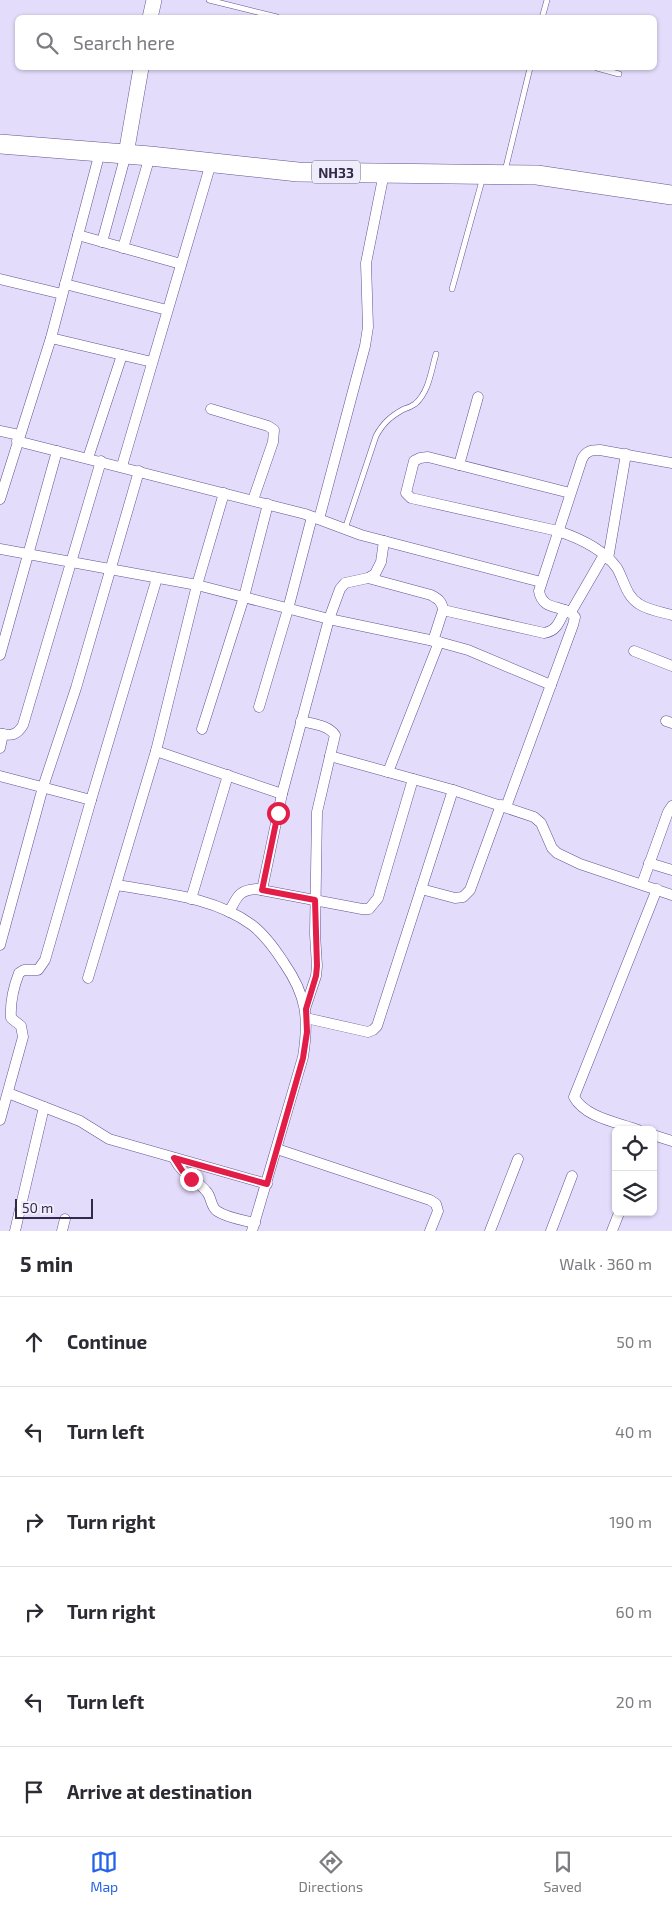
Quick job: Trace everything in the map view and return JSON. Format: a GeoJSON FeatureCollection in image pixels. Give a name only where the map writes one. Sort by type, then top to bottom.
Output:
{"type":"FeatureCollection","features":[{"type":"Feature","properties":{"kind":"highway","name":"NH33"},"geometry":{"type":"LineString","coordinates":[[0,144],[150,156],[298,172],[537,175],[672,195]]}},
{"type":"Feature","properties":{"kind":"street"},"geometry":{"type":"LineString","coordinates":[[151,15],[154,0]]}},
{"type":"Feature","properties":{"kind":"street"},"geometry":{"type":"LineString","coordinates":[[102,242],[126,154],[141,70]]}},
{"type":"Feature","properties":{"kind":"street"},"geometry":{"type":"LineString","coordinates":[[0,499],[51,338],[100,152]]}},
{"type":"Feature","properties":{"kind":"street"},"geometry":{"type":"LineString","coordinates":[[123,248],[150,156]]}},
{"type":"Feature","properties":{"kind":"street"},"geometry":{"type":"LineString","coordinates":[[122,466],[211,163]]}},
{"type":"Feature","properties":{"kind":"street"},"geometry":{"type":"LineString","coordinates":[[259,707],[365,346],[368,327],[366,263],[384,173]]}},
{"type":"Feature","properties":{"kind":"street"},"geometry":{"type":"LineString","coordinates":[[78,235],[181,264]]}},
{"type":"Feature","properties":{"kind":"street"},"geometry":{"type":"LineString","coordinates":[[0,279],[64,289],[167,310]]}},
{"type":"Feature","properties":{"kind":"street"},"geometry":{"type":"LineString","coordinates":[[51,338],[152,362]]}},
{"type":"Feature","properties":{"kind":"street"},"geometry":{"type":"LineString","coordinates":[[88,458],[122,355]]}},
{"type":"Feature","properties":{"kind":"street"},"geometry":{"type":"LineString","coordinates":[[459,465],[478,397]]}},
{"type":"Feature","properties":{"kind":"street"},"geometry":{"type":"LineString","coordinates":[[212,409],[268,426],[274,430],[273,442],[253,500]]}},
{"type":"Feature","properties":{"kind":"street"},"geometry":{"type":"LineString","coordinates":[[0,431],[57,450],[268,504],[315,518],[344,530],[541,582]]}},
{"type":"Feature","properties":{"kind":"street"},"geometry":{"type":"LineString","coordinates":[[0,655],[57,450]]}},
{"type":"Feature","properties":{"kind":"street"},"geometry":{"type":"LineString","coordinates":[[421,888],[455,898],[463,897],[470,890],[551,685],[573,625],[574,617],[568,611],[544,603],[540,597],[539,590],[585,453],[592,450],[600,450],[672,463]]}},
{"type":"Feature","properties":{"kind":"street"},"geometry":{"type":"LineString","coordinates":[[443,610],[544,633],[552,632],[557,628],[606,557],[626,454]]}},
{"type":"Feature","properties":{"kind":"street"},"geometry":{"type":"LineString","coordinates":[[570,493],[428,457],[414,461],[406,493],[411,498],[558,531],[576,537],[606,557],[616,567],[630,597],[644,607],[672,615]]}},
{"type":"Feature","properties":{"kind":"street"},"geometry":{"type":"LineString","coordinates":[[0,748],[1,734],[12,735],[18,733],[23,725],[100,461]]}},
{"type":"Feature","properties":{"kind":"street"},"geometry":{"type":"LineString","coordinates":[[0,945],[44,787],[111,571],[138,471]]}},
{"type":"Feature","properties":{"kind":"street"},"geometry":{"type":"LineString","coordinates":[[88,978],[156,751],[196,585],[224,493]]}},
{"type":"Feature","properties":{"kind":"street"},"geometry":{"type":"LineString","coordinates":[[202,729],[244,597],[268,504]]}},
{"type":"Feature","properties":{"kind":"street"},"geometry":{"type":"LineString","coordinates":[[262,890],[282,794],[328,619],[340,589],[345,583],[368,578],[375,574],[379,568],[384,541]]}},
{"type":"Feature","properties":{"kind":"street"},"geometry":{"type":"LineString","coordinates":[[0,549],[111,571],[196,585],[328,619],[436,642],[468,650],[551,685]]}},
{"type":"Feature","properties":{"kind":"street"},"geometry":{"type":"LineString","coordinates":[[0,1120],[2,1104],[8,1092],[23,1037],[21,1026],[11,1018],[10,1011],[16,979],[19,973],[24,970],[38,970],[45,960],[157,578]]}},
{"type":"Feature","properties":{"kind":"street"},"geometry":{"type":"LineString","coordinates":[[368,578],[431,595],[439,599],[443,604],[436,642],[388,772]]}},
{"type":"Feature","properties":{"kind":"street"},"geometry":{"type":"LineString","coordinates":[[634,651],[672,666]]}},
{"type":"Feature","properties":{"kind":"street"},"geometry":{"type":"LineString","coordinates":[[301,721],[331,730],[335,735],[317,812],[315,900],[317,966],[306,1013]]}},
{"type":"Feature","properties":{"kind":"street"},"geometry":{"type":"LineString","coordinates":[[156,751],[282,794]]}},
{"type":"Feature","properties":{"kind":"street"},"geometry":{"type":"LineString","coordinates":[[330,756],[453,790],[534,817],[541,823],[552,848],[557,853],[580,864],[672,895]]}},
{"type":"Feature","properties":{"kind":"street"},"geometry":{"type":"LineString","coordinates":[[191,899],[228,775]]}},
{"type":"Feature","properties":{"kind":"street"},"geometry":{"type":"LineString","coordinates":[[0,776],[91,800]]}},
{"type":"Feature","properties":{"kind":"street"},"geometry":{"type":"LineString","coordinates":[[229,912],[240,893],[247,889],[369,909],[378,898],[413,779]]}},
{"type":"Feature","properties":{"kind":"street"},"geometry":{"type":"LineString","coordinates":[[306,1013],[360,1031],[368,1032],[373,1030],[380,1018],[453,790]]}},
{"type":"Feature","properties":{"kind":"street"},"geometry":{"type":"LineString","coordinates":[[642,884],[668,812],[672,806]]}},
{"type":"Feature","properties":{"kind":"street"},"geometry":{"type":"LineString","coordinates":[[649,863],[672,870]]}},
{"type":"Feature","properties":{"kind":"street"},"geometry":{"type":"LineString","coordinates":[[117,885],[191,899],[229,912],[253,926],[272,946],[298,988],[306,1013],[307,1032],[303,1058],[253,1227],[217,1211],[212,1205],[206,1190],[183,1172],[174,1158]]}},
{"type":"Feature","properties":{"kind":"street"},"geometry":{"type":"LineString","coordinates":[[627,1126],[597,1115],[580,1106],[574,1097],[656,889]]}},
{"type":"Feature","properties":{"kind":"street"},"geometry":{"type":"LineString","coordinates":[[8,1092],[80,1121],[110,1139],[267,1184]]}},
{"type":"Feature","properties":{"kind":"street"},"geometry":{"type":"LineString","coordinates":[[15,1231],[44,1107]]}},
{"type":"Feature","properties":{"kind":"street"},"geometry":{"type":"LineString","coordinates":[[657,1136],[672,1141]]}},
{"type":"Feature","properties":{"kind":"street"},"geometry":{"type":"LineString","coordinates":[[277,1149],[430,1200],[436,1204],[438,1210],[430,1231]]}},
{"type":"Feature","properties":{"kind":"street"},"geometry":{"type":"LineString","coordinates":[[490,1231],[518,1159]]}},
{"type":"Feature","properties":{"kind":"street"},"geometry":{"type":"LineString","coordinates":[[551,1231],[572,1176]]}},
{"type":"Feature","properties":{"kind":"street"},"geometry":{"type":"LineString","coordinates":[[612,1231],[618,1216]]}},
{"type":"Feature","properties":{"kind":"street"},"geometry":{"type":"LineString","coordinates":[[62,1231],[65,1219]]}},
{"type":"Feature","properties":{"kind":"lane"},"geometry":{"type":"LineString","coordinates":[[209,0],[268,15]]}},
{"type":"Feature","properties":{"kind":"lane"},"geometry":{"type":"LineString","coordinates":[[543,15],[547,0]]}},
{"type":"Feature","properties":{"kind":"lane"},"geometry":{"type":"LineString","coordinates":[[504,174],[530,70]]}},
{"type":"Feature","properties":{"kind":"lane"},"geometry":{"type":"LineString","coordinates":[[604,70],[619,74]]}},
{"type":"Feature","properties":{"kind":"lane"},"geometry":{"type":"LineString","coordinates":[[452,289],[484,174]]}},
{"type":"Feature","properties":{"kind":"lane"},"geometry":{"type":"LineString","coordinates":[[344,530],[381,426],[389,418],[413,405],[420,398],[426,389],[436,354]]}},
{"type":"Feature","properties":{"kind":"route"},"geometry":{"type":"LineString","coordinates":[[191,1179],[178,1166],[174,1158],[267,1184],[303,1058],[307,1032],[306,1009],[316,976],[317,966],[315,900],[262,890],[278,813]]}}]}
